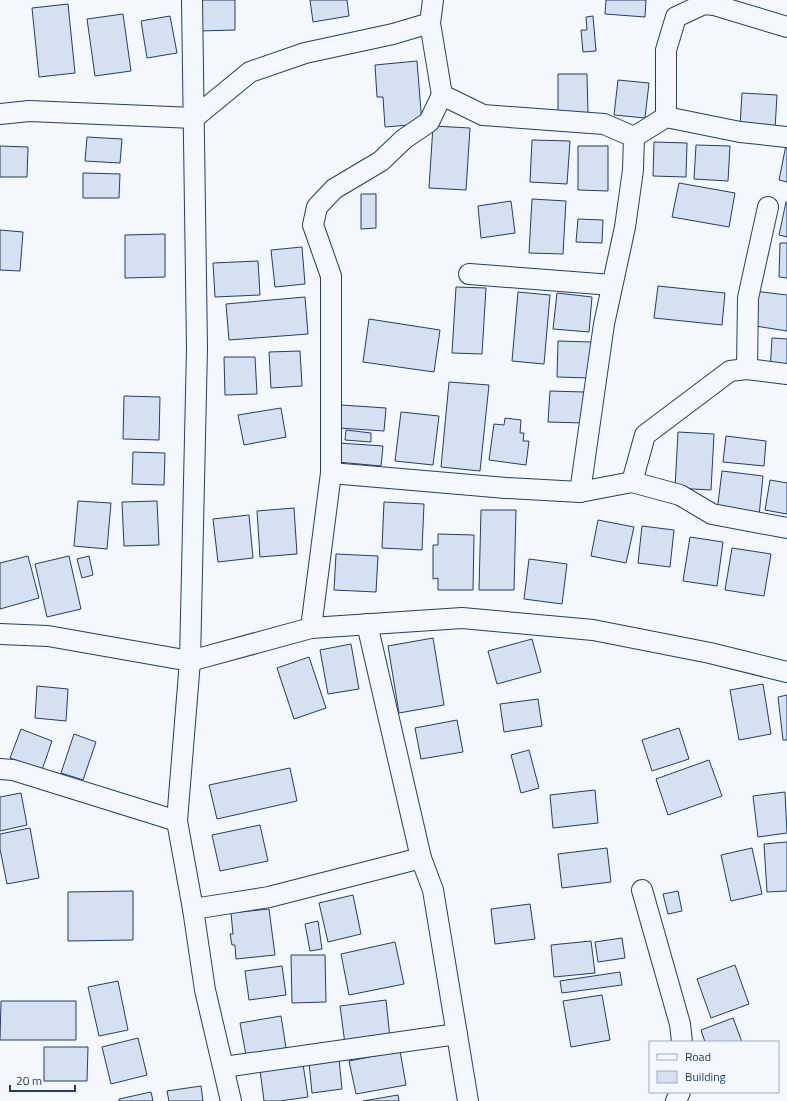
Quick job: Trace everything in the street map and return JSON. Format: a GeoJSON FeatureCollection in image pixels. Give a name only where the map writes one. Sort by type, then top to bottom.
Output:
{"type":"FeatureCollection","features":[{"type":"Feature","properties":{"kind":"street"},"geometry":{"type":"LineString","coordinates":[[192,0],[197,348],[190,661],[177,821],[194,909],[205,990],[231,1101]]}},
{"type":"Feature","properties":{"kind":"street"},"geometry":{"type":"LineString","coordinates":[[311,628],[331,473],[332,276],[313,225],[316,207],[334,189],[381,161],[404,138],[429,122],[442,95],[430,23],[433,0]]}},
{"type":"Feature","properties":{"kind":"street"},"geometry":{"type":"LineString","coordinates":[[666,118],[666,50],[676,17],[704,4],[714,5],[787,27]]}},
{"type":"Feature","properties":{"kind":"street"},"geometry":{"type":"LineString","coordinates":[[0,114],[29,111],[194,118],[250,72],[305,53],[385,36],[430,23]]}},
{"type":"Feature","properties":{"kind":"street"},"geometry":{"type":"LineString","coordinates":[[442,95],[483,115],[604,124],[634,137]]}},
{"type":"Feature","properties":{"kind":"street"},"geometry":{"type":"LineString","coordinates":[[634,137],[666,118],[740,132],[787,137]]}},
{"type":"Feature","properties":{"kind":"street"},"geometry":{"type":"LineString","coordinates":[[580,492],[604,324],[625,227],[633,170],[634,137]]}},
{"type":"Feature","properties":{"kind":"street"},"geometry":{"type":"LineString","coordinates":[[747,369],[748,298],[768,207]]}},
{"type":"Feature","properties":{"kind":"street"},"geometry":{"type":"LineString","coordinates":[[469,274],[612,285]]}},
{"type":"Feature","properties":{"kind":"street"},"geometry":{"type":"LineString","coordinates":[[632,482],[645,435],[730,371],[747,369],[787,374]]}},
{"type":"Feature","properties":{"kind":"street"},"geometry":{"type":"LineString","coordinates":[[331,473],[506,488],[580,492],[632,482],[680,495],[712,514],[787,528]]}},
{"type":"Feature","properties":{"kind":"street"},"geometry":{"type":"LineString","coordinates":[[0,634],[48,636],[190,661],[311,628],[462,618],[594,630],[710,654],[787,672]]}},
{"type":"Feature","properties":{"kind":"street"},"geometry":{"type":"LineString","coordinates":[[367,624],[421,858],[433,890],[468,1101]]}},
{"type":"Feature","properties":{"kind":"street"},"geometry":{"type":"LineString","coordinates":[[0,768],[13,770],[177,821]]}},
{"type":"Feature","properties":{"kind":"street"},"geometry":{"type":"LineString","coordinates":[[194,909],[269,897],[421,858]]}},
{"type":"Feature","properties":{"kind":"street"},"geometry":{"type":"LineString","coordinates":[[642,890],[680,1024],[682,1041]]}},
{"type":"Feature","properties":{"kind":"street"},"geometry":{"type":"LineString","coordinates":[[224,1068],[457,1034]]}},
{"type":"Feature","properties":{"kind":"building"},"geometry":{"type":"Polygon","coordinates":[[[198,0],[235,0],[235,30],[199,31],[198,0]]]}},
{"type":"Feature","properties":{"kind":"building"},"geometry":{"type":"Polygon","coordinates":[[[310,0],[347,0],[349,16],[313,22],[310,0]]]}},
{"type":"Feature","properties":{"kind":"building"},"geometry":{"type":"Polygon","coordinates":[[[606,0],[646,0],[645,17],[605,14],[606,0]]]}},
{"type":"Feature","properties":{"kind":"building"},"geometry":{"type":"Polygon","coordinates":[[[68,4],[75,73],[39,77],[32,8],[68,4]]]}},
{"type":"Feature","properties":{"kind":"building"},"geometry":{"type":"Polygon","coordinates":[[[123,14],[131,71],[95,76],[87,19],[123,14]]]}},
{"type":"Feature","properties":{"kind":"building"},"geometry":{"type":"Polygon","coordinates":[[[170,16],[177,53],[147,58],[141,21],[170,16]]]}},
{"type":"Feature","properties":{"kind":"building"},"geometry":{"type":"Polygon","coordinates":[[[593,16],[596,51],[583,52],[581,30],[587,30],[586,17],[593,16]]]}},
{"type":"Feature","properties":{"kind":"building"},"geometry":{"type":"Polygon","coordinates":[[[417,61],[422,124],[385,127],[383,97],[377,97],[375,65],[417,61]]]}},
{"type":"Feature","properties":{"kind":"building"},"geometry":{"type":"Polygon","coordinates":[[[558,74],[587,74],[588,113],[558,113],[558,74]]]}},
{"type":"Feature","properties":{"kind":"building"},"geometry":{"type":"Polygon","coordinates":[[[618,80],[649,83],[645,118],[614,115],[618,80]]]}},
{"type":"Feature","properties":{"kind":"building"},"geometry":{"type":"Polygon","coordinates":[[[742,93],[777,95],[775,129],[740,127],[742,93]]]}},
{"type":"Feature","properties":{"kind":"building"},"geometry":{"type":"Polygon","coordinates":[[[433,126],[470,128],[466,190],[429,188],[433,126]]]}},
{"type":"Feature","properties":{"kind":"building"},"geometry":{"type":"Polygon","coordinates":[[[87,137],[122,139],[120,163],[85,161],[87,137]]]}},
{"type":"Feature","properties":{"kind":"building"},"geometry":{"type":"Polygon","coordinates":[[[532,140],[570,141],[567,184],[530,182],[532,140]]]}},
{"type":"Feature","properties":{"kind":"building"},"geometry":{"type":"Polygon","coordinates":[[[654,142],[687,143],[686,177],[653,176],[654,142]]]}},
{"type":"Feature","properties":{"kind":"building"},"geometry":{"type":"Polygon","coordinates":[[[696,145],[730,146],[728,181],[694,179],[696,145]]]}},
{"type":"Feature","properties":{"kind":"building"},"geometry":{"type":"Polygon","coordinates":[[[787,145],[787,182],[779,180],[787,145]]]}},
{"type":"Feature","properties":{"kind":"building"},"geometry":{"type":"Polygon","coordinates":[[[0,146],[28,147],[27,177],[0,177],[0,146]]]}},
{"type":"Feature","properties":{"kind":"building"},"geometry":{"type":"Polygon","coordinates":[[[578,146],[608,146],[608,191],[578,190],[578,146]]]}},
{"type":"Feature","properties":{"kind":"building"},"geometry":{"type":"Polygon","coordinates":[[[83,173],[120,174],[119,198],[83,198],[83,173]]]}},
{"type":"Feature","properties":{"kind":"building"},"geometry":{"type":"Polygon","coordinates":[[[679,183],[735,193],[729,227],[672,217],[679,183]]]}},
{"type":"Feature","properties":{"kind":"building"},"geometry":{"type":"Polygon","coordinates":[[[361,194],[376,194],[376,228],[361,229],[361,194]]]}},
{"type":"Feature","properties":{"kind":"building"},"geometry":{"type":"Polygon","coordinates":[[[532,199],[566,201],[563,254],[529,253],[532,199]]]}},
{"type":"Feature","properties":{"kind":"building"},"geometry":{"type":"Polygon","coordinates":[[[511,201],[515,233],[481,238],[478,206],[511,201]]]}},
{"type":"Feature","properties":{"kind":"building"},"geometry":{"type":"Polygon","coordinates":[[[787,202],[787,237],[779,235],[787,202]]]}},
{"type":"Feature","properties":{"kind":"building"},"geometry":{"type":"Polygon","coordinates":[[[578,219],[603,220],[602,243],[576,242],[578,219]]]}},
{"type":"Feature","properties":{"kind":"building"},"geometry":{"type":"Polygon","coordinates":[[[0,230],[23,232],[20,271],[0,270],[0,230]]]}},
{"type":"Feature","properties":{"kind":"building"},"geometry":{"type":"Polygon","coordinates":[[[165,234],[165,277],[125,278],[125,235],[165,234]]]}},
{"type":"Feature","properties":{"kind":"building"},"geometry":{"type":"Polygon","coordinates":[[[780,243],[787,243],[787,278],[779,277],[780,243]]]}},
{"type":"Feature","properties":{"kind":"building"},"geometry":{"type":"Polygon","coordinates":[[[302,247],[305,284],[275,287],[271,250],[302,247]]]}},
{"type":"Feature","properties":{"kind":"building"},"geometry":{"type":"Polygon","coordinates":[[[258,261],[260,295],[215,297],[213,263],[258,261]]]}},
{"type":"Feature","properties":{"kind":"building"},"geometry":{"type":"Polygon","coordinates":[[[658,286],[725,293],[722,325],[654,318],[658,286]]]}},
{"type":"Feature","properties":{"kind":"building"},"geometry":{"type":"Polygon","coordinates":[[[456,287],[486,288],[482,354],[452,353],[456,287]]]}},
{"type":"Feature","properties":{"kind":"building"},"geometry":{"type":"Polygon","coordinates":[[[754,291],[787,295],[787,331],[749,325],[754,291]]]}},
{"type":"Feature","properties":{"kind":"building"},"geometry":{"type":"Polygon","coordinates":[[[518,292],[550,295],[544,364],[512,361],[518,292]]]}},
{"type":"Feature","properties":{"kind":"building"},"geometry":{"type":"Polygon","coordinates":[[[557,293],[592,297],[589,332],[553,329],[557,293]]]}},
{"type":"Feature","properties":{"kind":"building"},"geometry":{"type":"Polygon","coordinates":[[[305,297],[308,334],[229,340],[226,304],[305,297]]]}},
{"type":"Feature","properties":{"kind":"building"},"geometry":{"type":"Polygon","coordinates":[[[369,319],[440,330],[434,372],[363,362],[369,319]]]}},
{"type":"Feature","properties":{"kind":"building"},"geometry":{"type":"Polygon","coordinates":[[[772,338],[787,339],[787,373],[770,372],[772,338]]]}},
{"type":"Feature","properties":{"kind":"building"},"geometry":{"type":"Polygon","coordinates":[[[558,341],[591,342],[590,378],[557,377],[558,341]]]}},
{"type":"Feature","properties":{"kind":"building"},"geometry":{"type":"Polygon","coordinates":[[[300,351],[302,386],[271,388],[269,352],[300,351]]]}},
{"type":"Feature","properties":{"kind":"building"},"geometry":{"type":"Polygon","coordinates":[[[224,357],[255,357],[257,394],[225,395],[224,357]]]}},
{"type":"Feature","properties":{"kind":"building"},"geometry":{"type":"Polygon","coordinates":[[[449,382],[489,385],[480,471],[441,467],[449,382]]]}},
{"type":"Feature","properties":{"kind":"building"},"geometry":{"type":"Polygon","coordinates":[[[550,391],[584,392],[583,423],[548,422],[550,391]]]}},
{"type":"Feature","properties":{"kind":"building"},"geometry":{"type":"Polygon","coordinates":[[[124,396],[160,397],[159,440],[123,439],[124,396]]]}},
{"type":"Feature","properties":{"kind":"building"},"geometry":{"type":"Polygon","coordinates":[[[341,405],[386,408],[384,431],[339,428],[341,405]]]}},
{"type":"Feature","properties":{"kind":"building"},"geometry":{"type":"Polygon","coordinates":[[[281,408],[286,437],[244,445],[238,415],[281,408]]]}},
{"type":"Feature","properties":{"kind":"building"},"geometry":{"type":"Polygon","coordinates":[[[401,412],[439,416],[433,465],[395,461],[401,412]]]}},
{"type":"Feature","properties":{"kind":"building"},"geometry":{"type":"Polygon","coordinates":[[[505,418],[521,420],[520,433],[524,433],[523,441],[529,441],[526,465],[489,460],[494,424],[504,425],[505,418]]]}},
{"type":"Feature","properties":{"kind":"building"},"geometry":{"type":"Polygon","coordinates":[[[346,430],[371,433],[371,442],[345,440],[346,430]]]}},
{"type":"Feature","properties":{"kind":"building"},"geometry":{"type":"Polygon","coordinates":[[[678,432],[714,434],[711,490],[675,488],[678,432]]]}},
{"type":"Feature","properties":{"kind":"building"},"geometry":{"type":"Polygon","coordinates":[[[726,436],[766,441],[764,466],[723,462],[726,436]]]}},
{"type":"Feature","properties":{"kind":"building"},"geometry":{"type":"Polygon","coordinates":[[[339,443],[383,446],[381,466],[337,462],[339,443]]]}},
{"type":"Feature","properties":{"kind":"building"},"geometry":{"type":"Polygon","coordinates":[[[133,452],[165,453],[164,485],[132,484],[133,452]]]}},
{"type":"Feature","properties":{"kind":"building"},"geometry":{"type":"Polygon","coordinates":[[[722,471],[763,476],[759,516],[717,512],[722,471]]]}},
{"type":"Feature","properties":{"kind":"building"},"geometry":{"type":"Polygon","coordinates":[[[770,480],[787,483],[787,514],[765,510],[770,480]]]}},
{"type":"Feature","properties":{"kind":"building"},"geometry":{"type":"Polygon","coordinates":[[[78,501],[111,503],[107,549],[74,546],[78,501]]]}},
{"type":"Feature","properties":{"kind":"building"},"geometry":{"type":"Polygon","coordinates":[[[157,501],[159,545],[124,546],[122,502],[157,501]]]}},
{"type":"Feature","properties":{"kind":"building"},"geometry":{"type":"Polygon","coordinates":[[[384,502],[424,504],[422,550],[382,548],[384,502]]]}},
{"type":"Feature","properties":{"kind":"building"},"geometry":{"type":"Polygon","coordinates":[[[294,508],[297,554],[260,557],[257,511],[294,508]]]}},
{"type":"Feature","properties":{"kind":"building"},"geometry":{"type":"Polygon","coordinates":[[[481,510],[516,510],[514,590],[479,590],[481,510]]]}},
{"type":"Feature","properties":{"kind":"building"},"geometry":{"type":"Polygon","coordinates":[[[249,515],[253,558],[218,562],[213,519],[249,515]]]}},
{"type":"Feature","properties":{"kind":"building"},"geometry":{"type":"Polygon","coordinates":[[[598,520],[634,527],[626,563],[591,556],[598,520]]]}},
{"type":"Feature","properties":{"kind":"building"},"geometry":{"type":"Polygon","coordinates":[[[642,526],[674,530],[670,567],[638,563],[642,526]]]}},
{"type":"Feature","properties":{"kind":"building"},"geometry":{"type":"Polygon","coordinates":[[[438,534],[474,535],[473,590],[438,590],[438,578],[433,579],[433,545],[438,545],[438,534]]]}},
{"type":"Feature","properties":{"kind":"building"},"geometry":{"type":"Polygon","coordinates":[[[690,537],[723,542],[717,586],[683,581],[690,537]]]}},
{"type":"Feature","properties":{"kind":"building"},"geometry":{"type":"Polygon","coordinates":[[[732,548],[771,554],[764,596],[725,590],[732,548]]]}},
{"type":"Feature","properties":{"kind":"building"},"geometry":{"type":"Polygon","coordinates":[[[336,554],[378,556],[376,592],[334,590],[336,554]]]}},
{"type":"Feature","properties":{"kind":"building"},"geometry":{"type":"Polygon","coordinates":[[[28,556],[39,598],[0,609],[0,563],[28,556]]]}},
{"type":"Feature","properties":{"kind":"building"},"geometry":{"type":"Polygon","coordinates":[[[69,556],[81,609],[47,617],[35,564],[69,556]]]}},
{"type":"Feature","properties":{"kind":"building"},"geometry":{"type":"Polygon","coordinates":[[[89,556],[93,575],[82,578],[77,559],[89,556]]]}},
{"type":"Feature","properties":{"kind":"building"},"geometry":{"type":"Polygon","coordinates":[[[529,559],[567,564],[562,604],[524,599],[529,559]]]}},
{"type":"Feature","properties":{"kind":"building"},"geometry":{"type":"Polygon","coordinates":[[[433,638],[444,705],[399,713],[388,646],[433,638]]]}},
{"type":"Feature","properties":{"kind":"building"},"geometry":{"type":"Polygon","coordinates":[[[532,639],[541,672],[497,684],[488,651],[532,639]]]}},
{"type":"Feature","properties":{"kind":"building"},"geometry":{"type":"Polygon","coordinates":[[[351,644],[359,689],[328,694],[320,650],[351,644]]]}},
{"type":"Feature","properties":{"kind":"building"},"geometry":{"type":"Polygon","coordinates":[[[309,657],[326,708],[294,719],[277,668],[309,657]]]}},
{"type":"Feature","properties":{"kind":"building"},"geometry":{"type":"Polygon","coordinates":[[[763,684],[771,734],[739,740],[730,690],[763,684]]]}},
{"type":"Feature","properties":{"kind":"building"},"geometry":{"type":"Polygon","coordinates":[[[37,686],[68,689],[66,721],[35,718],[37,686]]]}},
{"type":"Feature","properties":{"kind":"building"},"geometry":{"type":"Polygon","coordinates":[[[787,695],[787,740],[783,740],[778,697],[787,695]]]}},
{"type":"Feature","properties":{"kind":"building"},"geometry":{"type":"Polygon","coordinates":[[[538,699],[542,726],[504,732],[500,704],[538,699]]]}},
{"type":"Feature","properties":{"kind":"building"},"geometry":{"type":"Polygon","coordinates":[[[457,720],[463,752],[421,759],[415,728],[457,720]]]}},
{"type":"Feature","properties":{"kind":"building"},"geometry":{"type":"Polygon","coordinates":[[[679,728],[689,759],[652,771],[642,740],[679,728]]]}},
{"type":"Feature","properties":{"kind":"building"},"geometry":{"type":"Polygon","coordinates":[[[21,729],[52,741],[42,770],[10,758],[21,729]]]}},
{"type":"Feature","properties":{"kind":"building"},"geometry":{"type":"Polygon","coordinates":[[[74,734],[96,742],[83,780],[61,773],[74,734]]]}},
{"type":"Feature","properties":{"kind":"building"},"geometry":{"type":"Polygon","coordinates":[[[529,750],[539,788],[521,793],[511,755],[529,750]]]}},
{"type":"Feature","properties":{"kind":"building"},"geometry":{"type":"Polygon","coordinates":[[[709,760],[722,796],[668,815],[656,779],[709,760]]]}},
{"type":"Feature","properties":{"kind":"building"},"geometry":{"type":"Polygon","coordinates":[[[290,768],[297,801],[217,819],[209,785],[290,768]]]}},
{"type":"Feature","properties":{"kind":"building"},"geometry":{"type":"Polygon","coordinates":[[[595,790],[598,823],[553,828],[550,795],[595,790]]]}},
{"type":"Feature","properties":{"kind":"building"},"geometry":{"type":"Polygon","coordinates":[[[785,792],[787,833],[758,837],[753,796],[785,792]]]}},
{"type":"Feature","properties":{"kind":"building"},"geometry":{"type":"Polygon","coordinates":[[[21,793],[27,825],[0,831],[0,797],[21,793]]]}},
{"type":"Feature","properties":{"kind":"building"},"geometry":{"type":"Polygon","coordinates":[[[260,825],[268,861],[220,871],[212,835],[260,825]]]}},
{"type":"Feature","properties":{"kind":"building"},"geometry":{"type":"Polygon","coordinates":[[[30,828],[39,878],[7,884],[0,849],[0,834],[30,828]]]}},
{"type":"Feature","properties":{"kind":"building"},"geometry":{"type":"Polygon","coordinates":[[[787,842],[787,891],[767,892],[764,844],[787,842]]]}},
{"type":"Feature","properties":{"kind":"building"},"geometry":{"type":"Polygon","coordinates":[[[607,848],[611,882],[562,888],[558,854],[607,848]]]}},
{"type":"Feature","properties":{"kind":"building"},"geometry":{"type":"Polygon","coordinates":[[[752,848],[762,894],[731,901],[721,855],[752,848]]]}},
{"type":"Feature","properties":{"kind":"building"},"geometry":{"type":"Polygon","coordinates":[[[133,891],[133,940],[68,941],[68,892],[133,891]]]}},
{"type":"Feature","properties":{"kind":"building"},"geometry":{"type":"Polygon","coordinates":[[[678,891],[682,911],[668,914],[663,894],[678,891]]]}},
{"type":"Feature","properties":{"kind":"building"},"geometry":{"type":"Polygon","coordinates":[[[353,895],[361,934],[328,942],[319,903],[353,895]]]}},
{"type":"Feature","properties":{"kind":"building"},"geometry":{"type":"Polygon","coordinates":[[[530,904],[535,939],[495,944],[491,909],[530,904]]]}},
{"type":"Feature","properties":{"kind":"building"},"geometry":{"type":"Polygon","coordinates":[[[269,909],[275,955],[236,959],[235,945],[232,945],[230,934],[233,934],[231,913],[269,909]]]}},
{"type":"Feature","properties":{"kind":"building"},"geometry":{"type":"Polygon","coordinates":[[[318,921],[322,949],[310,951],[305,924],[318,921]]]}},
{"type":"Feature","properties":{"kind":"building"},"geometry":{"type":"Polygon","coordinates":[[[622,938],[625,958],[598,962],[595,942],[622,938]]]}},
{"type":"Feature","properties":{"kind":"building"},"geometry":{"type":"Polygon","coordinates":[[[591,941],[595,973],[554,977],[551,945],[591,941]]]}},
{"type":"Feature","properties":{"kind":"building"},"geometry":{"type":"Polygon","coordinates":[[[395,942],[404,984],[349,995],[341,954],[395,942]]]}},
{"type":"Feature","properties":{"kind":"building"},"geometry":{"type":"Polygon","coordinates":[[[291,955],[325,955],[326,1002],[292,1003],[291,955]]]}},
{"type":"Feature","properties":{"kind":"building"},"geometry":{"type":"Polygon","coordinates":[[[735,965],[749,1004],[711,1018],[697,979],[735,965]]]}},
{"type":"Feature","properties":{"kind":"building"},"geometry":{"type":"Polygon","coordinates":[[[282,966],[286,995],[249,1000],[245,971],[282,966]]]}},
{"type":"Feature","properties":{"kind":"building"},"geometry":{"type":"Polygon","coordinates":[[[620,972],[622,985],[562,993],[560,981],[620,972]]]}},
{"type":"Feature","properties":{"kind":"building"},"geometry":{"type":"Polygon","coordinates":[[[118,981],[128,1030],[99,1036],[88,987],[118,981]]]}},
{"type":"Feature","properties":{"kind":"building"},"geometry":{"type":"Polygon","coordinates":[[[602,995],[610,1040],[571,1047],[563,1001],[602,995]]]}},
{"type":"Feature","properties":{"kind":"building"},"geometry":{"type":"Polygon","coordinates":[[[386,1000],[390,1038],[345,1044],[340,1006],[386,1000]]]}},
{"type":"Feature","properties":{"kind":"building"},"geometry":{"type":"Polygon","coordinates":[[[1,1001],[76,1001],[76,1040],[0,1040],[1,1001]]]}},
{"type":"Feature","properties":{"kind":"building"},"geometry":{"type":"Polygon","coordinates":[[[281,1016],[286,1048],[246,1055],[240,1023],[281,1016]]]}},
{"type":"Feature","properties":{"kind":"building"},"geometry":{"type":"Polygon","coordinates":[[[733,1018],[742,1041],[705,1041],[701,1030],[733,1018]]]}},
{"type":"Feature","properties":{"kind":"building"},"geometry":{"type":"Polygon","coordinates":[[[138,1038],[147,1075],[111,1084],[102,1047],[138,1038]]]}},
{"type":"Feature","properties":{"kind":"building"},"geometry":{"type":"Polygon","coordinates":[[[44,1047],[88,1047],[87,1081],[44,1081],[44,1047]]]}},
{"type":"Feature","properties":{"kind":"building"},"geometry":{"type":"Polygon","coordinates":[[[400,1051],[406,1085],[356,1094],[349,1061],[400,1051]]]}},
{"type":"Feature","properties":{"kind":"building"},"geometry":{"type":"Polygon","coordinates":[[[339,1059],[342,1089],[312,1093],[309,1063],[339,1059]]]}},
{"type":"Feature","properties":{"kind":"building"},"geometry":{"type":"Polygon","coordinates":[[[303,1064],[308,1097],[280,1101],[264,1101],[260,1070],[303,1064]]]}},
{"type":"Feature","properties":{"kind":"building"},"geometry":{"type":"Polygon","coordinates":[[[201,1086],[203,1101],[169,1101],[167,1091],[201,1086]]]}},
{"type":"Feature","properties":{"kind":"building"},"geometry":{"type":"Polygon","coordinates":[[[151,1092],[153,1101],[119,1101],[119,1099],[151,1092]]]}},
{"type":"Feature","properties":{"kind":"building"},"geometry":{"type":"Polygon","coordinates":[[[398,1095],[399,1101],[363,1101],[398,1095]]]}}]}
